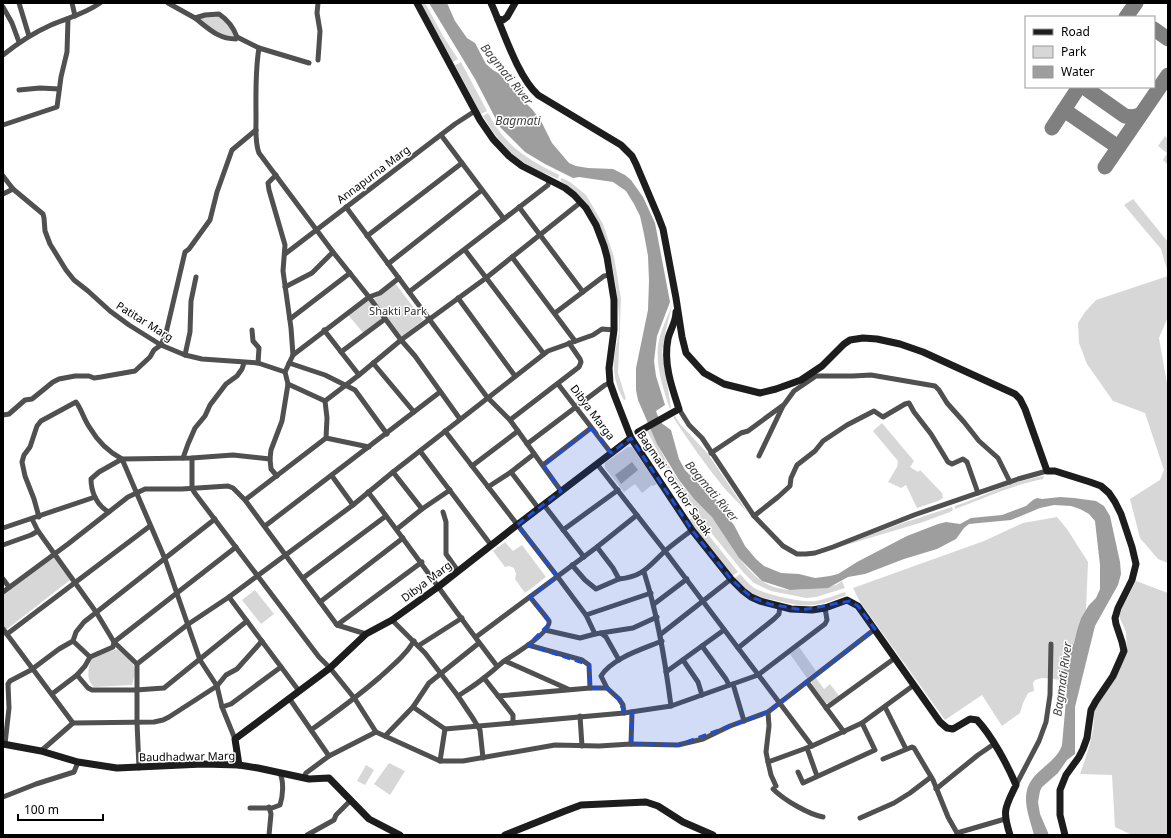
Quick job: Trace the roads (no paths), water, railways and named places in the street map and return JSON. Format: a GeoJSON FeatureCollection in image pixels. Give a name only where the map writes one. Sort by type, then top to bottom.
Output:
{"type":"FeatureCollection","features":[{"type":"Feature","properties":{"kind":"main road","name":"Bagmati Corridor Sadak"},"geometry":{"type":"LineString","coordinates":[[417,3],[475,111],[488,132],[500,147],[522,166],[565,188],[581,202],[600,232],[608,257],[614,300],[614,330],[609,368],[610,383],[618,408],[631,438],[692,530],[731,579],[751,597],[770,604],[807,610],[825,608],[847,600],[858,606],[875,629]]}},
{"type":"Feature","properties":{"kind":"main road"},"geometry":{"type":"LineString","coordinates":[[491,3],[518,66],[524,78],[533,90],[621,145],[632,156],[663,229],[686,353],[704,373],[724,384],[760,393],[801,380],[822,366],[850,340],[863,338],[877,339],[900,344],[923,352],[1015,394],[1020,399],[1025,409],[1047,471],[1055,471],[1101,486],[1110,494],[1121,514],[1136,564],[1132,580],[1118,608],[1115,618],[1124,651],[1113,676],[1096,701],[1092,710],[1087,738],[1083,749],[1066,775],[1060,790],[1060,815],[1065,835]]}},
{"type":"Feature","properties":{"kind":"main road"},"geometry":{"type":"LineString","coordinates":[[498,19],[503,20],[515,3]]}},
{"type":"Feature","properties":{"kind":"main road"},"geometry":{"type":"LineString","coordinates":[[638,432],[680,410],[669,376],[668,354],[668,341],[676,316],[676,298]]}},
{"type":"Feature","properties":{"kind":"main road","name":"Dibya Marg"},"geometry":{"type":"LineString","coordinates":[[235,739],[330,668],[366,634],[392,620],[438,587],[631,438]]}},
{"type":"Feature","properties":{"kind":"main road"},"geometry":{"type":"LineString","coordinates":[[875,629],[940,722],[953,729],[967,720],[974,719],[979,722],[994,744],[1007,765],[1016,785],[1007,805],[1005,819],[1010,835]]}},
{"type":"Feature","properties":{"kind":"main road"},"geometry":{"type":"LineString","coordinates":[[235,739],[239,765]]}},
{"type":"Feature","properties":{"kind":"main road","name":"Baudhadwar Marg"},"geometry":{"type":"LineString","coordinates":[[4,744],[41,751],[78,762],[117,768],[203,764],[239,765],[309,779],[329,778],[351,800],[358,810],[369,819],[379,826],[400,835]]}},
{"type":"Feature","properties":{"kind":"main road"},"geometry":{"type":"LineString","coordinates":[[505,835],[581,806],[646,802],[658,806],[683,822],[713,835]]}},
{"type":"Feature","properties":{"kind":"street"},"geometry":{"type":"LineString","coordinates":[[19,3],[29,36]]}},
{"type":"Feature","properties":{"kind":"street"},"geometry":{"type":"LineString","coordinates":[[72,3],[75,16]]}},
{"type":"Feature","properties":{"kind":"street"},"geometry":{"type":"LineString","coordinates":[[3,55],[29,36],[52,24],[86,12],[100,3]]}},
{"type":"Feature","properties":{"kind":"street"},"geometry":{"type":"LineString","coordinates":[[168,3],[195,18],[220,37],[236,39],[237,36]]}},
{"type":"Feature","properties":{"kind":"street"},"geometry":{"type":"LineString","coordinates":[[318,3],[317,13],[320,31],[318,60]]}},
{"type":"Feature","properties":{"kind":"street"},"geometry":{"type":"LineString","coordinates":[[3,7],[12,23],[19,42]]}},
{"type":"Feature","properties":{"kind":"street"},"geometry":{"type":"LineString","coordinates":[[195,18],[206,14],[219,14],[234,28],[237,36],[259,48],[309,63]]}},
{"type":"Feature","properties":{"kind":"street"},"geometry":{"type":"LineString","coordinates":[[3,125],[57,107],[59,89],[67,52],[68,19]]}},
{"type":"Feature","properties":{"kind":"street"},"geometry":{"type":"LineString","coordinates":[[259,48],[257,64],[256,130],[259,153],[316,230],[415,356],[460,419]]}},
{"type":"Feature","properties":{"kind":"street"},"geometry":{"type":"LineString","coordinates":[[19,90],[40,88],[59,89]]}},
{"type":"Feature","properties":{"kind":"street","name":"Annapurna Marg"},"geometry":{"type":"LineString","coordinates":[[285,254],[441,135],[475,111]]}},
{"type":"Feature","properties":{"kind":"street"},"geometry":{"type":"LineString","coordinates":[[3,415],[9,414],[25,400],[36,396],[59,379],[75,376],[89,376],[94,378],[135,371],[150,357],[154,350],[161,344],[166,333],[185,252],[190,249],[210,220],[217,192],[232,150],[256,130]]}},
{"type":"Feature","properties":{"kind":"street"},"geometry":{"type":"LineString","coordinates":[[441,135],[504,219]]}},
{"type":"Feature","properties":{"kind":"street"},"geometry":{"type":"LineString","coordinates":[[367,236],[462,163]]}},
{"type":"Feature","properties":{"kind":"street","name":"Patitar Marg"},"geometry":{"type":"LineString","coordinates":[[3,176],[13,189],[42,214],[45,231],[53,250],[74,280],[110,311],[161,344],[185,355],[202,359],[258,363],[285,372]]}},
{"type":"Feature","properties":{"kind":"street"},"geometry":{"type":"LineString","coordinates":[[276,176],[268,183],[285,245],[285,287],[290,319],[293,355]]}},
{"type":"Feature","properties":{"kind":"street"},"geometry":{"type":"LineString","coordinates":[[409,292],[548,185],[549,180]]}},
{"type":"Feature","properties":{"kind":"street"},"geometry":{"type":"LineString","coordinates":[[3,194],[13,189]]}},
{"type":"Feature","properties":{"kind":"street"},"geometry":{"type":"LineString","coordinates":[[388,264],[482,190]]}},
{"type":"Feature","properties":{"kind":"street"},"geometry":{"type":"LineString","coordinates":[[325,401],[347,385],[401,340],[486,278],[581,202]]}},
{"type":"Feature","properties":{"kind":"street"},"geometry":{"type":"LineString","coordinates":[[519,207],[583,292]]}},
{"type":"Feature","properties":{"kind":"street"},"geometry":{"type":"LineString","coordinates":[[346,208],[487,397],[510,420],[561,492]]}},
{"type":"Feature","properties":{"kind":"street"},"geometry":{"type":"LineString","coordinates":[[465,250],[544,354]]}},
{"type":"Feature","properties":{"kind":"street"},"geometry":{"type":"LineString","coordinates":[[285,287],[312,273],[333,252]]}},
{"type":"Feature","properties":{"kind":"street"},"geometry":{"type":"LineString","coordinates":[[512,257],[576,341]]}},
{"type":"Feature","properties":{"kind":"street"},"geometry":{"type":"LineString","coordinates":[[290,319],[350,273]]}},
{"type":"Feature","properties":{"kind":"street"},"geometry":{"type":"LineString","coordinates":[[555,313],[604,276],[610,275]]}},
{"type":"Feature","properties":{"kind":"street"},"geometry":{"type":"LineString","coordinates":[[185,355],[190,332],[191,301],[196,277]]}},
{"type":"Feature","properties":{"kind":"street"},"geometry":{"type":"LineString","coordinates":[[277,476],[271,468],[271,450],[282,421],[288,384],[285,372],[293,355],[324,330],[353,310],[369,296],[380,293],[398,278]]}},
{"type":"Feature","properties":{"kind":"street"},"geometry":{"type":"LineString","coordinates":[[458,298],[516,376]]}},
{"type":"Feature","properties":{"kind":"street"},"geometry":{"type":"LineString","coordinates":[[342,352],[385,319]]}},
{"type":"Feature","properties":{"kind":"street"},"geometry":{"type":"LineString","coordinates":[[137,664],[353,505],[487,397],[544,354],[569,343],[593,335],[602,329],[614,330]]}},
{"type":"Feature","properties":{"kind":"street"},"geometry":{"type":"LineString","coordinates":[[252,330],[253,341],[259,348],[258,363]]}},
{"type":"Feature","properties":{"kind":"street"},"geometry":{"type":"LineString","coordinates":[[324,330],[359,375]]}},
{"type":"Feature","properties":{"kind":"street"},"geometry":{"type":"LineString","coordinates":[[510,420],[579,367],[580,359],[569,343]]}},
{"type":"Feature","properties":{"kind":"street"},"geometry":{"type":"LineString","coordinates":[[184,458],[195,428],[205,416],[210,405],[226,384],[237,376],[244,363]]}},
{"type":"Feature","properties":{"kind":"street"},"geometry":{"type":"LineString","coordinates":[[289,363],[325,375],[355,390],[387,434]]}},
{"type":"Feature","properties":{"kind":"street"},"geometry":{"type":"LineString","coordinates":[[373,363],[414,412]]}},
{"type":"Feature","properties":{"kind":"street"},"geometry":{"type":"LineString","coordinates":[[758,456],[783,406],[794,391],[816,376],[871,375],[935,386],[947,403],[980,441],[998,458],[1010,482]]}},
{"type":"Feature","properties":{"kind":"street"},"geometry":{"type":"LineString","coordinates":[[527,444],[605,385],[610,383]]}},
{"type":"Feature","properties":{"kind":"street"},"geometry":{"type":"LineString","coordinates":[[288,384],[325,401]]}},
{"type":"Feature","properties":{"kind":"street","name":"Dibya Marga"},"geometry":{"type":"LineString","coordinates":[[558,384],[611,453]]}},
{"type":"Feature","properties":{"kind":"street"},"geometry":{"type":"LineString","coordinates":[[265,526],[440,392]]}},
{"type":"Feature","properties":{"kind":"street"},"geometry":{"type":"LineString","coordinates":[[245,500],[326,438],[328,418],[325,401]]}},
{"type":"Feature","properties":{"kind":"street"},"geometry":{"type":"LineString","coordinates":[[39,517],[25,476],[22,462],[24,455],[30,447],[37,426],[41,421],[76,402],[82,410],[89,427],[97,438],[107,448],[122,459],[165,559],[200,660],[217,686],[222,707],[235,739]]}},
{"type":"Feature","properties":{"kind":"street"},"geometry":{"type":"LineString","coordinates":[[754,516],[790,486],[791,478],[797,465],[815,451],[822,441],[835,432],[874,411],[884,417],[909,403],[931,434],[948,462],[952,464],[963,459],[967,462],[978,493]]}},
{"type":"Feature","properties":{"kind":"street"},"geometry":{"type":"LineString","coordinates":[[711,453],[741,433],[748,431],[783,406]]}},
{"type":"Feature","properties":{"kind":"street"},"geometry":{"type":"LineString","coordinates":[[680,410],[689,425],[702,438],[754,516],[783,546],[797,554],[806,554],[833,547],[900,520],[1041,471],[1047,471]]}},
{"type":"Feature","properties":{"kind":"street"},"geometry":{"type":"LineString","coordinates":[[543,465],[592,428]]}},
{"type":"Feature","properties":{"kind":"street"},"geometry":{"type":"LineString","coordinates":[[445,431],[557,576],[598,633],[606,637],[619,660]]}},
{"type":"Feature","properties":{"kind":"street"},"geometry":{"type":"LineString","coordinates":[[472,466],[518,431]]}},
{"type":"Feature","properties":{"kind":"street"},"geometry":{"type":"LineString","coordinates":[[326,438],[369,447]]}},
{"type":"Feature","properties":{"kind":"street"},"geometry":{"type":"LineString","coordinates":[[420,451],[491,545]]}},
{"type":"Feature","properties":{"kind":"street"},"geometry":{"type":"LineString","coordinates":[[488,487],[511,472],[534,454]]}},
{"type":"Feature","properties":{"kind":"street"},"geometry":{"type":"LineString","coordinates":[[109,512],[103,509],[95,497],[91,484],[93,477],[118,460],[192,458],[233,455],[270,459]]}},
{"type":"Feature","properties":{"kind":"street"},"geometry":{"type":"LineString","coordinates":[[192,458],[192,488],[318,657],[330,668],[355,698],[376,732],[440,761],[463,761],[555,745],[678,745],[703,739],[768,712],[875,629]]}},
{"type":"Feature","properties":{"kind":"street"},"geometry":{"type":"LineString","coordinates":[[597,464],[780,703],[809,747],[817,776]]}},
{"type":"Feature","properties":{"kind":"street"},"geometry":{"type":"LineString","coordinates":[[393,472],[422,509]]}},
{"type":"Feature","properties":{"kind":"street"},"geometry":{"type":"LineString","coordinates":[[511,472],[563,530],[584,557]]}},
{"type":"Feature","properties":{"kind":"street"},"geometry":{"type":"LineString","coordinates":[[332,476],[353,505]]}},
{"type":"Feature","properties":{"kind":"street"},"geometry":{"type":"LineString","coordinates":[[3,592],[128,497],[136,493],[145,489],[228,486],[233,488],[245,500],[337,625],[366,634]]}},
{"type":"Feature","properties":{"kind":"street"},"geometry":{"type":"LineString","coordinates":[[397,529],[422,509],[450,490]]}},
{"type":"Feature","properties":{"kind":"street"},"geometry":{"type":"LineString","coordinates":[[563,530],[618,490]]}},
{"type":"Feature","properties":{"kind":"street"},"geometry":{"type":"LineString","coordinates":[[368,492],[422,562],[438,587],[497,666]]}},
{"type":"Feature","properties":{"kind":"street"},"geometry":{"type":"LineString","coordinates":[[3,528],[95,497]]}},
{"type":"Feature","properties":{"kind":"street"},"geometry":{"type":"LineString","coordinates":[[443,512],[446,522],[446,554],[458,571]]}},
{"type":"Feature","properties":{"kind":"street"},"geometry":{"type":"LineString","coordinates":[[476,637],[584,557],[637,515]]}},
{"type":"Feature","properties":{"kind":"street"},"geometry":{"type":"LineString","coordinates":[[303,578],[386,516]]}},
{"type":"Feature","properties":{"kind":"street"},"geometry":{"type":"LineString","coordinates":[[32,519],[38,532],[96,612],[114,642],[137,664],[136,690],[139,768]]}},
{"type":"Feature","properties":{"kind":"street"},"geometry":{"type":"LineString","coordinates":[[4,744],[9,708],[8,684],[10,681],[33,669],[59,649],[73,641],[76,632],[84,622],[215,519]]}},
{"type":"Feature","properties":{"kind":"street"},"geometry":{"type":"LineString","coordinates":[[74,723],[5,631],[75,582],[150,526]]}},
{"type":"Feature","properties":{"kind":"street"},"geometry":{"type":"LineString","coordinates":[[572,565],[596,590],[619,579],[629,578],[644,572],[665,551],[692,530]]}},
{"type":"Feature","properties":{"kind":"street"},"geometry":{"type":"LineString","coordinates":[[3,545],[32,536],[38,532]]}},
{"type":"Feature","properties":{"kind":"street"},"geometry":{"type":"LineString","coordinates":[[320,602],[403,538]]}},
{"type":"Feature","properties":{"kind":"street"},"geometry":{"type":"LineString","coordinates":[[52,694],[77,675],[85,666],[90,657],[113,647],[114,642],[236,547]]}},
{"type":"Feature","properties":{"kind":"street"},"geometry":{"type":"LineString","coordinates":[[597,547],[613,568],[619,579]]}},
{"type":"Feature","properties":{"kind":"street"},"geometry":{"type":"LineString","coordinates":[[337,625],[422,562]]}},
{"type":"Feature","properties":{"kind":"street"},"geometry":{"type":"LineString","coordinates":[[644,572],[661,634],[671,706]]}},
{"type":"Feature","properties":{"kind":"street"},"geometry":{"type":"LineString","coordinates":[[3,579],[9,587]]}},
{"type":"Feature","properties":{"kind":"street"},"geometry":{"type":"LineString","coordinates":[[661,634],[731,579]]}},
{"type":"Feature","properties":{"kind":"street"},"geometry":{"type":"LineString","coordinates":[[654,604],[687,580]]}},
{"type":"Feature","properties":{"kind":"street"},"geometry":{"type":"LineString","coordinates":[[586,615],[651,593]]}},
{"type":"Feature","properties":{"kind":"street"},"geometry":{"type":"LineString","coordinates":[[229,597],[299,691]]}},
{"type":"Feature","properties":{"kind":"street"},"geometry":{"type":"LineString","coordinates":[[458,696],[484,678],[497,666],[520,652],[545,630],[549,622],[530,597]]}},
{"type":"Feature","properties":{"kind":"street"},"geometry":{"type":"LineString","coordinates":[[738,648],[774,620],[779,614],[780,606]]}},
{"type":"Feature","properties":{"kind":"street"},"geometry":{"type":"LineString","coordinates":[[413,707],[445,729],[624,713],[671,706],[758,675],[825,624],[827,620],[825,608]]}},
{"type":"Feature","properties":{"kind":"street"},"geometry":{"type":"LineString","coordinates":[[545,630],[580,638],[598,633],[633,628],[657,617]]}},
{"type":"Feature","properties":{"kind":"street"},"geometry":{"type":"LineString","coordinates":[[418,646],[462,618]]}},
{"type":"Feature","properties":{"kind":"street"},"geometry":{"type":"LineString","coordinates":[[392,620],[425,653],[458,696],[478,726],[480,730],[483,758]]}},
{"type":"Feature","properties":{"kind":"street"},"geometry":{"type":"LineString","coordinates":[[77,675],[88,688],[92,690],[136,690],[164,688],[247,621]]}},
{"type":"Feature","properties":{"kind":"street"},"geometry":{"type":"LineString","coordinates":[[666,672],[724,630]]}},
{"type":"Feature","properties":{"kind":"street"},"geometry":{"type":"LineString","coordinates":[[73,641],[90,657]]}},
{"type":"Feature","properties":{"kind":"street"},"geometry":{"type":"LineString","coordinates":[[41,751],[74,723],[163,720],[217,686],[226,675],[237,669],[262,641]]}},
{"type":"Feature","properties":{"kind":"street"},"geometry":{"type":"LineString","coordinates":[[311,730],[355,698],[397,662],[414,641]]}},
{"type":"Feature","properties":{"kind":"street"},"geometry":{"type":"LineString","coordinates":[[624,713],[623,705],[607,688],[601,676],[619,660],[662,641]]}},
{"type":"Feature","properties":{"kind":"street"},"geometry":{"type":"LineString","coordinates":[[386,736],[413,707],[429,683],[479,643]]}},
{"type":"Feature","properties":{"kind":"street"},"geometry":{"type":"LineString","coordinates":[[1016,785],[1039,742],[1046,722],[1050,695],[1051,644]]}},
{"type":"Feature","properties":{"kind":"street"},"geometry":{"type":"LineString","coordinates":[[528,645],[582,660],[589,665],[590,688]]}},
{"type":"Feature","properties":{"kind":"street"},"geometry":{"type":"LineString","coordinates":[[702,646],[731,684],[744,721]]}},
{"type":"Feature","properties":{"kind":"street"},"geometry":{"type":"LineString","coordinates":[[826,708],[895,658]]}},
{"type":"Feature","properties":{"kind":"street"},"geometry":{"type":"LineString","coordinates":[[683,660],[698,682],[702,695]]}},
{"type":"Feature","properties":{"kind":"street"},"geometry":{"type":"LineString","coordinates":[[505,661],[569,690]]}},
{"type":"Feature","properties":{"kind":"street"},"geometry":{"type":"LineString","coordinates":[[222,707],[230,704],[281,667]]}},
{"type":"Feature","properties":{"kind":"street"},"geometry":{"type":"LineString","coordinates":[[484,678],[513,715],[513,723]]}},
{"type":"Feature","properties":{"kind":"street"},"geometry":{"type":"LineString","coordinates":[[807,682],[844,732]]}},
{"type":"Feature","properties":{"kind":"street"},"geometry":{"type":"LineString","coordinates":[[768,762],[809,747],[862,723],[914,685]]}},
{"type":"Feature","properties":{"kind":"street"},"geometry":{"type":"LineString","coordinates":[[498,696],[590,688],[607,688]]}},
{"type":"Feature","properties":{"kind":"street"},"geometry":{"type":"LineString","coordinates":[[289,698],[329,756]]}},
{"type":"Feature","properties":{"kind":"street"},"geometry":{"type":"LineString","coordinates":[[885,707],[906,749]]}},
{"type":"Feature","properties":{"kind":"street"},"geometry":{"type":"LineString","coordinates":[[631,744],[632,712]]}},
{"type":"Feature","properties":{"kind":"street"},"geometry":{"type":"LineString","coordinates":[[768,712],[769,726],[766,748],[775,788],[790,803],[816,816],[823,817]]}},
{"type":"Feature","properties":{"kind":"street"},"geometry":{"type":"LineString","coordinates":[[580,716],[582,746]]}},
{"type":"Feature","properties":{"kind":"street"},"geometry":{"type":"LineString","coordinates":[[798,772],[803,783],[875,750],[862,723]]}},
{"type":"Feature","properties":{"kind":"street"},"geometry":{"type":"LineString","coordinates":[[440,761],[445,729]]}},
{"type":"Feature","properties":{"kind":"street"},"geometry":{"type":"LineString","coordinates":[[303,778],[306,773],[329,756],[376,732]]}},
{"type":"Feature","properties":{"kind":"street"},"geometry":{"type":"LineString","coordinates":[[936,789],[994,744]]}},
{"type":"Feature","properties":{"kind":"street"},"geometry":{"type":"LineString","coordinates":[[883,759],[906,749],[912,747],[914,748],[931,777],[955,834],[1005,819]]}},
{"type":"Feature","properties":{"kind":"street"},"geometry":{"type":"LineString","coordinates":[[3,797],[36,784],[74,772],[78,762]]}},
{"type":"Feature","properties":{"kind":"street"},"geometry":{"type":"LineString","coordinates":[[250,808],[280,805],[283,779],[280,773]]}},
{"type":"Feature","properties":{"kind":"street"},"geometry":{"type":"LineString","coordinates":[[860,818],[894,803],[931,777]]}},
{"type":"Feature","properties":{"kind":"street"},"geometry":{"type":"LineString","coordinates":[[307,835],[334,820],[336,815],[351,800]]}},
{"type":"Feature","properties":{"kind":"street"},"geometry":{"type":"LineString","coordinates":[[269,835],[271,814],[270,807]]}},
{"type":"Feature","properties":{"kind":"water","name":"Bagmati"},"geometry":{"type":"Polygon","coordinates":[[[429,3],[447,3],[455,21],[467,38],[475,43],[486,64],[503,76],[518,96],[532,109],[541,121],[552,143],[569,163],[588,168],[613,169],[631,180],[643,197],[655,223],[670,302],[657,336],[654,361],[656,376],[665,405],[656,411],[660,422],[671,430],[679,459],[685,470],[713,494],[724,513],[734,525],[745,546],[764,566],[781,573],[799,574],[815,578],[830,576],[838,574],[857,562],[907,536],[938,524],[946,522],[960,524],[971,518],[1002,515],[1026,506],[1037,498],[1074,498],[1096,501],[1104,506],[1110,516],[1120,562],[1121,574],[1118,585],[1095,626],[1075,707],[1075,754],[1067,760],[1058,773],[1042,787],[1040,791],[1038,802],[1040,814],[1049,835],[1034,835],[1027,808],[1027,792],[1029,784],[1034,777],[1054,758],[1062,745],[1067,689],[1062,680],[1066,659],[1074,643],[1081,618],[1089,605],[1096,598],[1100,589],[1100,565],[1095,521],[1089,514],[1080,509],[1071,506],[1054,505],[1040,508],[1011,520],[969,524],[956,539],[937,549],[904,559],[865,574],[848,577],[828,588],[790,590],[762,581],[739,558],[712,517],[694,499],[679,480],[657,444],[638,400],[636,390],[636,368],[648,310],[649,281],[648,256],[644,234],[640,216],[634,204],[626,191],[613,182],[579,177],[573,178],[525,152],[500,127],[475,79],[429,3]]]}},
{"type":"Feature","properties":{"kind":"water"},"geometry":{"type":"Polygon","coordinates":[[[632,462],[638,470],[621,484],[615,475],[632,462]]]}},
{"type":"Feature","properties":{"kind":"water label","name":"Bagmati River"},"geometry":{"type":"Point","coordinates":[507,74]}},
{"type":"Feature","properties":{"kind":"water label","name":"Bagmati River"},"geometry":{"type":"Point","coordinates":[712,491]}},
{"type":"Feature","properties":{"kind":"water label","name":"Bagmati River"},"geometry":{"type":"Point","coordinates":[1062,679]}},
{"type":"Feature","properties":{"kind":"park label","name":"Shakti Park"},"geometry":{"type":"Point","coordinates":[398,310]}}]}
